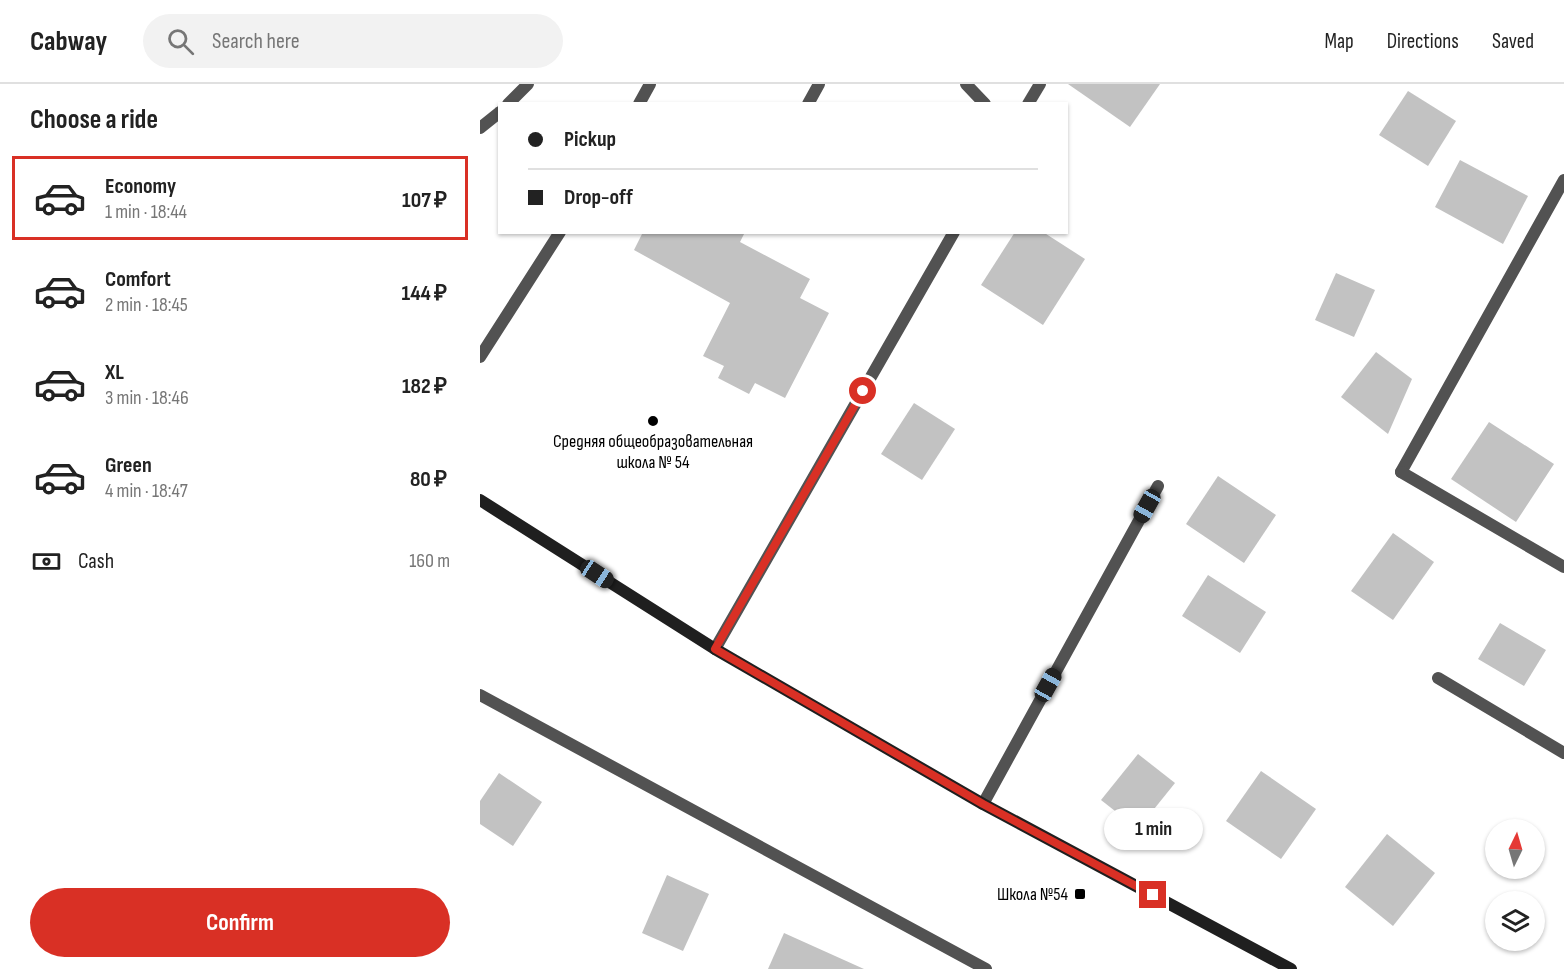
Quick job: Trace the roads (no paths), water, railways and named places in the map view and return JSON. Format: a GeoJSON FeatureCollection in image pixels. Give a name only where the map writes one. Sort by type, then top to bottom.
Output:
{"type":"FeatureCollection","features":[{"type":"Feature","properties":{"kind":"main road"},"geometry":{"type":"LineString","coordinates":[[480,500],[715,649],[983,804],[1291,969]]}},
{"type":"Feature","properties":{"kind":"street"},"geometry":{"type":"LineString","coordinates":[[510,102],[528,84]]}},
{"type":"Feature","properties":{"kind":"street"},"geometry":{"type":"LineString","coordinates":[[640,102],[650,84]]}},
{"type":"Feature","properties":{"kind":"street"},"geometry":{"type":"LineString","coordinates":[[809,102],[819,84]]}},
{"type":"Feature","properties":{"kind":"street"},"geometry":{"type":"LineString","coordinates":[[966,84],[983,102]]}},
{"type":"Feature","properties":{"kind":"street"},"geometry":{"type":"LineString","coordinates":[[1029,102],[1040,84]]}},
{"type":"Feature","properties":{"kind":"street"},"geometry":{"type":"LineString","coordinates":[[480,128],[498,114]]}},
{"type":"Feature","properties":{"kind":"street"},"geometry":{"type":"LineString","coordinates":[[1564,180],[1401,472],[1564,567]]}},
{"type":"Feature","properties":{"kind":"street"},"geometry":{"type":"LineString","coordinates":[[480,357],[559,234]]}},
{"type":"Feature","properties":{"kind":"street"},"geometry":{"type":"LineString","coordinates":[[715,649],[953,234]]}},
{"type":"Feature","properties":{"kind":"street"},"geometry":{"type":"LineString","coordinates":[[983,804],[1158,486]]}},
{"type":"Feature","properties":{"kind":"street"},"geometry":{"type":"LineString","coordinates":[[1438,678],[1564,753]]}},
{"type":"Feature","properties":{"kind":"street"},"geometry":{"type":"LineString","coordinates":[[480,695],[986,969]]}},
{"type":"Feature","properties":{"kind":"place","name":"Средняя общеобразовательная школа № 54"},"geometry":{"type":"Point","coordinates":[653,421]}},
{"type":"Feature","properties":{"kind":"place","name":"Школа №54"},"geometry":{"type":"Point","coordinates":[1080,894]}}]}
